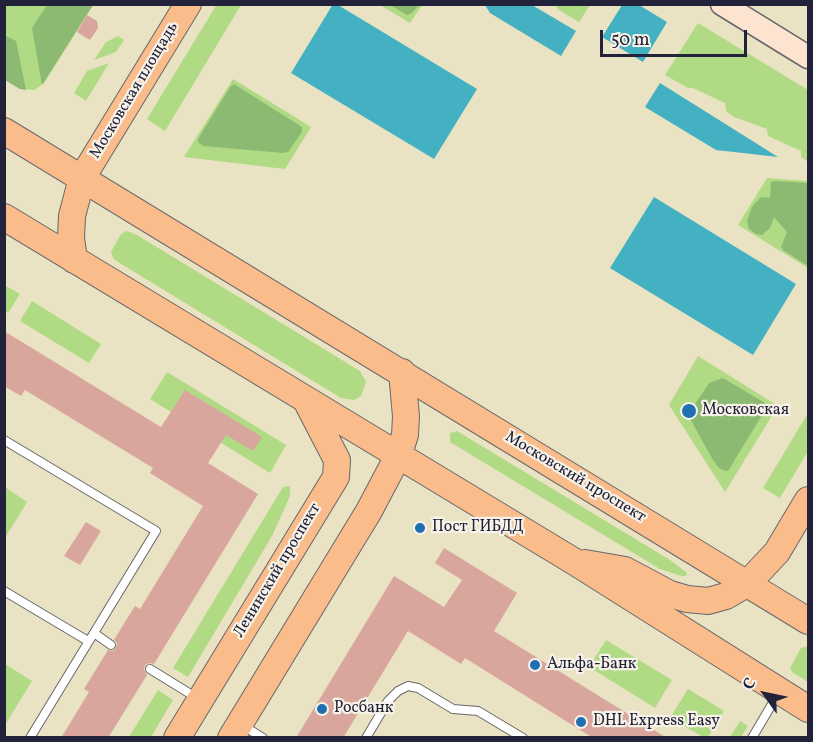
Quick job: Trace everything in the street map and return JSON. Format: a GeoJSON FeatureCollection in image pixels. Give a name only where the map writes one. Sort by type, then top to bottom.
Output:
{"type":"FeatureCollection","features":[{"type":"Feature","properties":{"kind":"main road","name":"Московская площадь"},"geometry":{"type":"LineString","coordinates":[[82,178],[188,4]]}},
{"type":"Feature","properties":{"kind":"main road","name":"Московский проспект"},"geometry":{"type":"LineString","coordinates":[[4,131],[808,621]]}},
{"type":"Feature","properties":{"kind":"main road"},"geometry":{"type":"LineString","coordinates":[[74,260],[71,238],[72,216],[82,178]]}},
{"type":"Feature","properties":{"kind":"main road"},"geometry":{"type":"LineString","coordinates":[[4,217],[575,562],[808,709]]}},
{"type":"Feature","properties":{"kind":"main road"},"geometry":{"type":"LineString","coordinates":[[235,730],[369,511],[398,456],[405,435],[406,416],[402,372]]}},
{"type":"Feature","properties":{"kind":"main road","name":"Ленинский проспект"},"geometry":{"type":"LineString","coordinates":[[177,738],[336,477],[337,460],[306,401]]}},
{"type":"Feature","properties":{"kind":"main road"},"geometry":{"type":"LineString","coordinates":[[575,562],[625,570],[670,594],[687,599],[708,601],[726,596],[748,583],[777,552],[808,500]]}},
{"type":"Feature","properties":{"kind":"street"},"geometry":{"type":"LineString","coordinates":[[722,4],[808,57]]}},
{"type":"Feature","properties":{"kind":"lane"},"geometry":{"type":"LineString","coordinates":[[4,440],[156,531],[30,738]]}},
{"type":"Feature","properties":{"kind":"lane"},"geometry":{"type":"LineString","coordinates":[[4,591],[88,641]]}},
{"type":"Feature","properties":{"kind":"lane"},"geometry":{"type":"LineString","coordinates":[[94,633],[111,645]]}},
{"type":"Feature","properties":{"kind":"lane"},"geometry":{"type":"LineString","coordinates":[[150,669],[200,700]]}},
{"type":"Feature","properties":{"kind":"lane"},"geometry":{"type":"LineString","coordinates":[[366,738],[388,701],[398,691],[408,686],[418,688],[453,709],[478,711],[523,738]]}},
{"type":"Feature","properties":{"kind":"lane"},"geometry":{"type":"LineString","coordinates":[[752,738],[780,691]]}},
{"type":"Feature","properties":{"kind":"lane"},"geometry":{"type":"LineString","coordinates":[[235,730],[263,738]]}},
{"type":"Feature","properties":{"kind":"green space"},"geometry":{"type":"Polygon","coordinates":[[[217,4],[241,5],[165,131],[147,119],[217,4]]]}},
{"type":"Feature","properties":{"kind":"green space"},"geometry":{"type":"Polygon","coordinates":[[[4,5],[93,5],[45,82],[35,90],[20,89],[5,80],[4,5]]]}},
{"type":"Feature","properties":{"kind":"green space"},"geometry":{"type":"Polygon","coordinates":[[[47,5],[93,5],[42,85],[32,28],[47,5]]]}},
{"type":"Feature","properties":{"kind":"green space"},"geometry":{"type":"Polygon","coordinates":[[[380,5],[422,5],[410,23],[380,5]]]}},
{"type":"Feature","properties":{"kind":"green space"},"geometry":{"type":"Polygon","coordinates":[[[390,5],[419,5],[407,15],[390,5]]]}},
{"type":"Feature","properties":{"kind":"green space"},"geometry":{"type":"Polygon","coordinates":[[[555,5],[590,5],[579,22],[555,5]]]}},
{"type":"Feature","properties":{"kind":"green space"},"geometry":{"type":"Polygon","coordinates":[[[698,23],[808,90],[808,162],[801,157],[801,151],[768,136],[767,129],[734,117],[726,111],[725,103],[693,88],[688,88],[665,75],[698,23]]]}},
{"type":"Feature","properties":{"kind":"green space"},"geometry":{"type":"Polygon","coordinates":[[[4,35],[16,41],[26,90],[5,80],[4,35]]]}},
{"type":"Feature","properties":{"kind":"green space"},"geometry":{"type":"Polygon","coordinates":[[[118,36],[124,40],[116,52],[94,60],[106,42],[118,36]]]}},
{"type":"Feature","properties":{"kind":"green space"},"geometry":{"type":"Polygon","coordinates":[[[109,63],[86,101],[74,93],[87,71],[109,63]]]}},
{"type":"Feature","properties":{"kind":"green space"},"geometry":{"type":"Polygon","coordinates":[[[233,79],[311,127],[285,169],[184,157],[233,79]]]}},
{"type":"Feature","properties":{"kind":"green space"},"geometry":{"type":"Polygon","coordinates":[[[234,84],[302,127],[302,132],[288,152],[203,146],[198,142],[230,87],[234,84]]]}},
{"type":"Feature","properties":{"kind":"green space"},"geometry":{"type":"Polygon","coordinates":[[[767,178],[808,181],[808,268],[738,225],[767,178]]]}},
{"type":"Feature","properties":{"kind":"green space"},"geometry":{"type":"Polygon","coordinates":[[[771,182],[808,183],[808,266],[783,250],[781,247],[787,232],[774,217],[770,228],[762,235],[749,229],[747,221],[752,207],[761,197],[770,198],[771,182]]]}},
{"type":"Feature","properties":{"kind":"green space"},"geometry":{"type":"Polygon","coordinates":[[[127,231],[360,371],[366,382],[361,396],[354,400],[341,398],[118,262],[113,258],[111,252],[121,234],[127,231]]]}},
{"type":"Feature","properties":{"kind":"green space"},"geometry":{"type":"Polygon","coordinates":[[[4,285],[20,294],[8,313],[5,311],[4,285]]]}},
{"type":"Feature","properties":{"kind":"green space"},"geometry":{"type":"Polygon","coordinates":[[[32,301],[101,344],[89,363],[20,321],[32,301]]]}},
{"type":"Feature","properties":{"kind":"green space"},"geometry":{"type":"Polygon","coordinates":[[[698,356],[778,406],[725,492],[669,405],[698,356]]]}},
{"type":"Feature","properties":{"kind":"green space"},"geometry":{"type":"Polygon","coordinates":[[[167,372],[286,445],[270,473],[150,399],[167,372]]]}},
{"type":"Feature","properties":{"kind":"green space"},"geometry":{"type":"Polygon","coordinates":[[[723,378],[765,403],[767,407],[728,471],[719,468],[713,460],[688,415],[709,383],[723,378]]]}},
{"type":"Feature","properties":{"kind":"green space"},"geometry":{"type":"Polygon","coordinates":[[[808,413],[808,451],[780,498],[763,488],[808,413]]]}},
{"type":"Feature","properties":{"kind":"green space"},"geometry":{"type":"Polygon","coordinates":[[[457,431],[670,560],[687,573],[686,576],[660,569],[450,442],[450,433],[457,431]]]}},
{"type":"Feature","properties":{"kind":"green space"},"geometry":{"type":"Polygon","coordinates":[[[290,486],[290,496],[272,536],[188,677],[173,668],[283,487],[290,486]]]}},
{"type":"Feature","properties":{"kind":"green space"},"geometry":{"type":"Polygon","coordinates":[[[5,487],[27,502],[5,538],[5,487]]]}},
{"type":"Feature","properties":{"kind":"green space"},"geometry":{"type":"Polygon","coordinates":[[[606,640],[672,680],[655,708],[589,667],[606,640]]]}},
{"type":"Feature","properties":{"kind":"green space"},"geometry":{"type":"Polygon","coordinates":[[[808,646],[808,682],[792,672],[790,668],[801,648],[808,646]]]}},
{"type":"Feature","properties":{"kind":"green space"},"geometry":{"type":"Polygon","coordinates":[[[5,664],[32,681],[5,725],[5,664]]]}},
{"type":"Feature","properties":{"kind":"green space"},"geometry":{"type":"Polygon","coordinates":[[[688,689],[724,711],[708,737],[703,737],[670,718],[688,689]]]}},
{"type":"Feature","properties":{"kind":"green space"},"geometry":{"type":"Polygon","coordinates":[[[158,690],[173,700],[151,737],[129,737],[158,690]]]}},
{"type":"Feature","properties":{"kind":"green space"},"geometry":{"type":"Polygon","coordinates":[[[740,721],[748,726],[741,737],[730,737],[740,721]]]}},
{"type":"Feature","properties":{"kind":"water"},"geometry":{"type":"Polygon","coordinates":[[[333,4],[477,89],[434,159],[291,73],[333,4]]]}},
{"type":"Feature","properties":{"kind":"water"},"geometry":{"type":"Polygon","coordinates":[[[485,5],[532,5],[576,31],[561,56],[490,13],[485,5]]]}},
{"type":"Feature","properties":{"kind":"water"},"geometry":{"type":"Polygon","coordinates":[[[622,5],[639,5],[667,22],[643,62],[602,37],[622,5]]]}},
{"type":"Feature","properties":{"kind":"water"},"geometry":{"type":"Polygon","coordinates":[[[660,83],[778,157],[716,150],[645,107],[660,83]]]}},
{"type":"Feature","properties":{"kind":"water"},"geometry":{"type":"Polygon","coordinates":[[[654,197],[796,284],[753,355],[610,268],[654,197]]]}},
{"type":"Feature","properties":{"kind":"building"},"geometry":{"type":"Polygon","coordinates":[[[87,15],[97,21],[98,28],[90,40],[77,32],[87,15]]]}},
{"type":"Feature","properties":{"kind":"building"},"geometry":{"type":"Polygon","coordinates":[[[4,331],[161,427],[185,390],[262,437],[253,451],[226,435],[208,463],[258,494],[154,664],[145,665],[147,675],[108,738],[61,738],[89,692],[84,689],[108,650],[113,651],[116,648],[117,643],[114,640],[128,617],[135,606],[140,609],[203,506],[150,473],[153,468],[25,390],[21,396],[4,386],[4,331]]]}},
{"type":"Feature","properties":{"kind":"building"},"geometry":{"type":"Polygon","coordinates":[[[86,522],[101,531],[80,565],[64,556],[86,522]]]}},
{"type":"Feature","properties":{"kind":"building"},"geometry":{"type":"Polygon","coordinates":[[[444,548],[517,593],[494,631],[667,738],[593,738],[465,658],[461,664],[408,631],[343,738],[296,738],[394,576],[444,607],[462,580],[435,563],[444,548]]]}},
{"type":"Feature","properties":{"kind":"place","name":"Московская"},"geometry":{"type":"Point","coordinates":[689,411]}},
{"type":"Feature","properties":{"kind":"place","name":"Пост ГИБДД"},"geometry":{"type":"Point","coordinates":[420,528]}},
{"type":"Feature","properties":{"kind":"place","name":"Альфа-Банк"},"geometry":{"type":"Point","coordinates":[535,665]}},
{"type":"Feature","properties":{"kind":"place","name":"Росбанк"},"geometry":{"type":"Point","coordinates":[322,709]}},
{"type":"Feature","properties":{"kind":"place","name":"DHL Express Easy"},"geometry":{"type":"Point","coordinates":[581,722]}}]}
